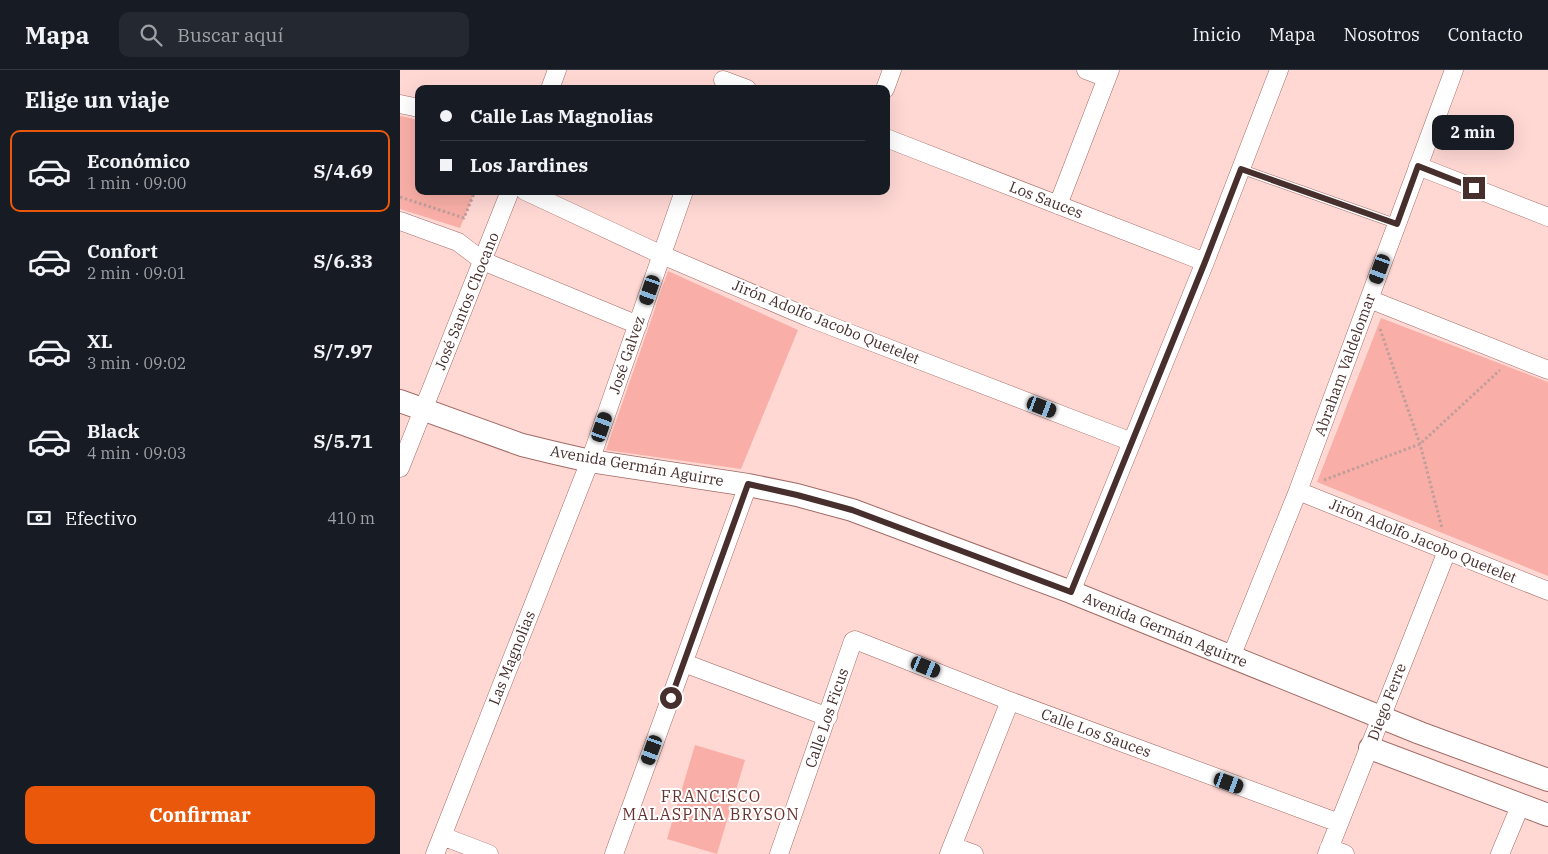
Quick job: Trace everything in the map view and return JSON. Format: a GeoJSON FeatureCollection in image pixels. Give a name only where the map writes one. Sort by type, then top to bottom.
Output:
{"type":"FeatureCollection","features":[{"type":"Feature","properties":{"kind":"street"},"geometry":{"type":"LineString","coordinates":[[551,85],[557,70]]}},
{"type":"Feature","properties":{"kind":"street"},"geometry":{"type":"LineString","coordinates":[[886,85],[892,70]]}},
{"type":"Feature","properties":{"kind":"street"},"geometry":{"type":"LineString","coordinates":[[1058,205],[1108,74],[1086,70]]}},
{"type":"Feature","properties":{"kind":"street"},"geometry":{"type":"LineString","coordinates":[[1071,592],[1205,262],[1279,70]]}},
{"type":"Feature","properties":{"kind":"street","name":"Abraham Valdelomar"},"geometry":{"type":"LineString","coordinates":[[1231,657],[1298,491],[1454,70]]}},
{"type":"Feature","properties":{"kind":"street"},"geometry":{"type":"LineString","coordinates":[[723,80],[736,85]]}},
{"type":"Feature","properties":{"kind":"street"},"geometry":{"type":"LineString","coordinates":[[400,104],[415,107]]}},
{"type":"Feature","properties":{"kind":"street","name":"Los Sauces"},"geometry":{"type":"LineString","coordinates":[[890,140],[1205,262]]}},
{"type":"Feature","properties":{"kind":"street"},"geometry":{"type":"LineString","coordinates":[[1418,166],[1548,217]]}},
{"type":"Feature","properties":{"kind":"street","name":"José Santos Chocano"},"geometry":{"type":"LineString","coordinates":[[400,468],[508,195]]}},
{"type":"Feature","properties":{"kind":"street","name":"Jirón Adolfo Jacobo Quetelet"},"geometry":{"type":"LineString","coordinates":[[534,195],[662,254],[810,318],[1132,442]]}},
{"type":"Feature","properties":{"kind":"street","name":"José Galvez"},"geometry":{"type":"LineString","coordinates":[[590,461],[683,195]]}},
{"type":"Feature","properties":{"kind":"street"},"geometry":{"type":"LineString","coordinates":[[400,221],[458,242],[483,261],[638,325]]}},
{"type":"Feature","properties":{"kind":"street"},"geometry":{"type":"LineString","coordinates":[[1369,299],[1548,370]]}},
{"type":"Feature","properties":{"kind":"street","name":"Avenida Germán Aguirre"},"geometry":{"type":"LineString","coordinates":[[400,401],[522,445],[590,461],[748,484],[852,510],[1071,592],[1420,733],[1548,780]]}},
{"type":"Feature","properties":{"kind":"street","name":"Las Magnolias"},"geometry":{"type":"LineString","coordinates":[[435,854],[590,461]]}},
{"type":"Feature","properties":{"kind":"street"},"geometry":{"type":"LineString","coordinates":[[614,854],[748,484]]}},
{"type":"Feature","properties":{"kind":"street","name":"Jirón Adolfo Jacobo Quetelet"},"geometry":{"type":"LineString","coordinates":[[1298,491],[1548,591]]}},
{"type":"Feature","properties":{"kind":"street","name":"Diego Ferre"},"geometry":{"type":"LineString","coordinates":[[1334,852],[1339,823],[1448,551]]}},
{"type":"Feature","properties":{"kind":"street","name":"Calle Los Sauces"},"geometry":{"type":"LineString","coordinates":[[855,640],[1010,701],[1339,823]]}},
{"type":"Feature","properties":{"kind":"street","name":"Calle Los Ficus"},"geometry":{"type":"LineString","coordinates":[[779,854],[853,641],[855,640]]}},
{"type":"Feature","properties":{"kind":"street"},"geometry":{"type":"LineString","coordinates":[[684,663],[828,717]]}},
{"type":"Feature","properties":{"kind":"street"},"geometry":{"type":"LineString","coordinates":[[974,854],[950,850],[1010,701]]}},
{"type":"Feature","properties":{"kind":"street"},"geometry":{"type":"LineString","coordinates":[[1370,748],[1548,815]]}},
{"type":"Feature","properties":{"kind":"street"},"geometry":{"type":"LineString","coordinates":[[1500,854],[1521,804]]}},
{"type":"Feature","properties":{"kind":"street"},"geometry":{"type":"LineString","coordinates":[[442,836],[489,854]]}},
{"type":"Feature","properties":{"kind":"lane"},"geometry":{"type":"LineString","coordinates":[[1241,169],[1397,224]]}},
{"type":"Feature","properties":{"kind":"path"},"geometry":{"type":"LineString","coordinates":[[400,197],[464,218],[473,195]]}},
{"type":"Feature","properties":{"kind":"path"},"geometry":{"type":"LineString","coordinates":[[1369,299],[1420,444],[1448,551]]}},
{"type":"Feature","properties":{"kind":"path"},"geometry":{"type":"LineString","coordinates":[[1298,491],[1317,482],[1420,444],[1514,356]]}},
{"type":"Feature","properties":{"kind":"shaded area"},"geometry":{"type":"Polygon","coordinates":[[[400,116],[415,119],[415,195],[473,195],[460,228],[400,209],[400,116]]]}},
{"type":"Feature","properties":{"kind":"shaded area"},"geometry":{"type":"Polygon","coordinates":[[[668,271],[798,330],[741,469],[606,450],[668,271]]]}},
{"type":"Feature","properties":{"kind":"shaded area"},"geometry":{"type":"Polygon","coordinates":[[[1381,318],[1548,382],[1548,576],[1317,482],[1381,318]]]}},
{"type":"Feature","properties":{"kind":"shaded area"},"geometry":{"type":"Polygon","coordinates":[[[695,745],[745,760],[717,854],[667,839],[695,745]]]}},
{"type":"Feature","properties":{"kind":"district","name":"FRANCISCO MALASPINA BRYSON"},"geometry":{"type":"Point","coordinates":[711,805]}},
{"type":"Feature","properties":{"kind":"route"},"geometry":{"type":"LineString","coordinates":[[671,698],[748,484],[852,510],[1071,592],[1241,169],[1397,224],[1418,166],[1474,188]]}}]}
